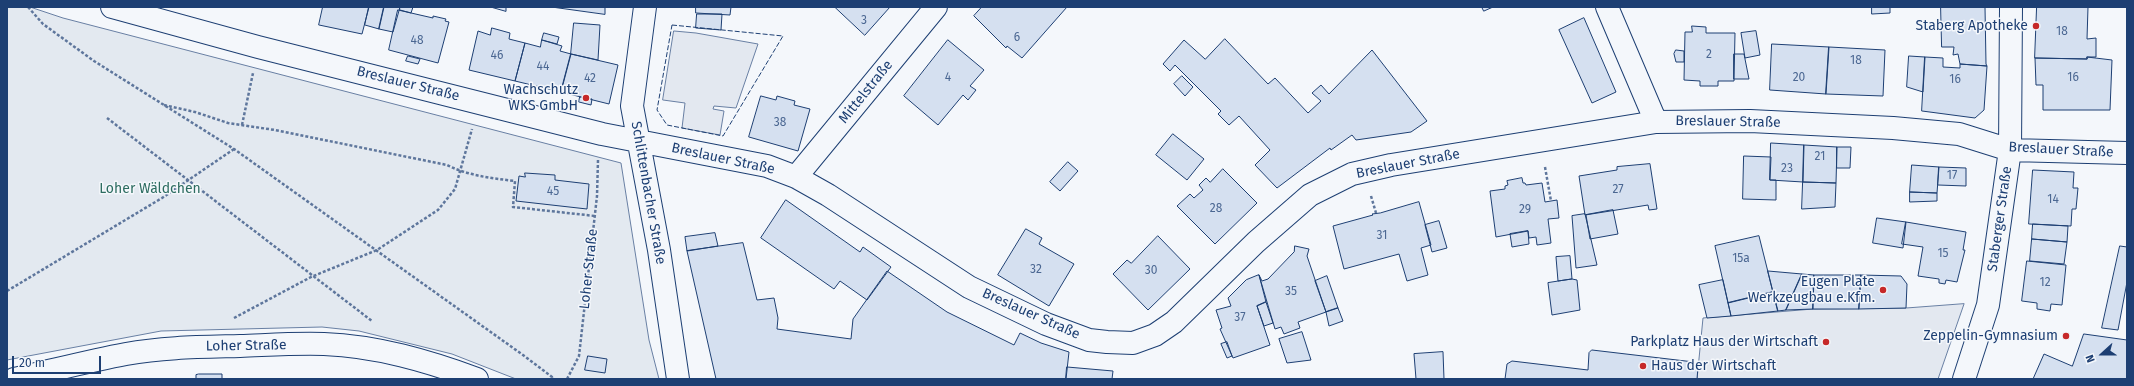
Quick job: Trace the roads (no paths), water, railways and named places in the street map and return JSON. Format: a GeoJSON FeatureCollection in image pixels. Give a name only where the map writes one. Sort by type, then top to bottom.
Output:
{"type":"FeatureCollection","features":[{"type":"Feature","properties":{"kind":"street","name":"Breslauer Straße"},"geometry":{"type":"LineString","coordinates":[[112,7],[258,47],[479,101],[638,142],[767,166],[796,177],[828,195],[969,287],[1046,324],[1089,340],[1107,342],[1133,343],[1155,335],[1174,322],[1256,242],[1310,195],[1352,174],[1398,164],[1656,122],[1750,121],[1893,128],[1960,134],[2010,150],[2127,153]]}},
{"type":"Feature","properties":{"kind":"street","name":"Schlittenbacher Straße"},"geometry":{"type":"LineString","coordinates":[[644,7],[632,106],[659,250],[678,379]]}},
{"type":"Feature","properties":{"kind":"street","name":"Mittelstraße"},"geometry":{"type":"LineString","coordinates":[[796,177],[936,7]]}},
{"type":"Feature","properties":{"kind":"street"},"geometry":{"type":"LineString","coordinates":[[1608,7],[1656,122]]}},
{"type":"Feature","properties":{"kind":"street","name":"Staberger Straße"},"geometry":{"type":"LineString","coordinates":[[1964,379],[1988,305],[2010,150],[2011,7]]}},
{"type":"Feature","properties":{"kind":"street","name":"Loher Straße"},"geometry":{"type":"LineString","coordinates":[[7,378],[13,379],[126,354],[165,348],[325,344],[361,347],[412,358],[446,367],[477,379]]}},
{"type":"Feature","properties":{"kind":"place","name":"Staberg Apotheke"},"geometry":{"type":"Point","coordinates":[2036,26]}},
{"type":"Feature","properties":{"kind":"place","name":"Wachschutz WKS GmbH"},"geometry":{"type":"Point","coordinates":[586,98]}},
{"type":"Feature","properties":{"kind":"place","name":"Eugen Plate Werkzeugbau e.Kfm."},"geometry":{"type":"Point","coordinates":[1883,290]}},
{"type":"Feature","properties":{"kind":"place","name":"Zeppelin-Gymnasium"},"geometry":{"type":"Point","coordinates":[2066,336]}},
{"type":"Feature","properties":{"kind":"place","name":"Parkplatz Haus der Wirtschaft"},"geometry":{"type":"Point","coordinates":[1826,342]}},
{"type":"Feature","properties":{"kind":"place","name":"Haus der Wirtschaft"},"geometry":{"type":"Point","coordinates":[1643,366]}},
{"type":"Feature","properties":{"kind":"park label","name":"Loher Wäldchen"},"geometry":{"type":"Point","coordinates":[150,189]}}]}
